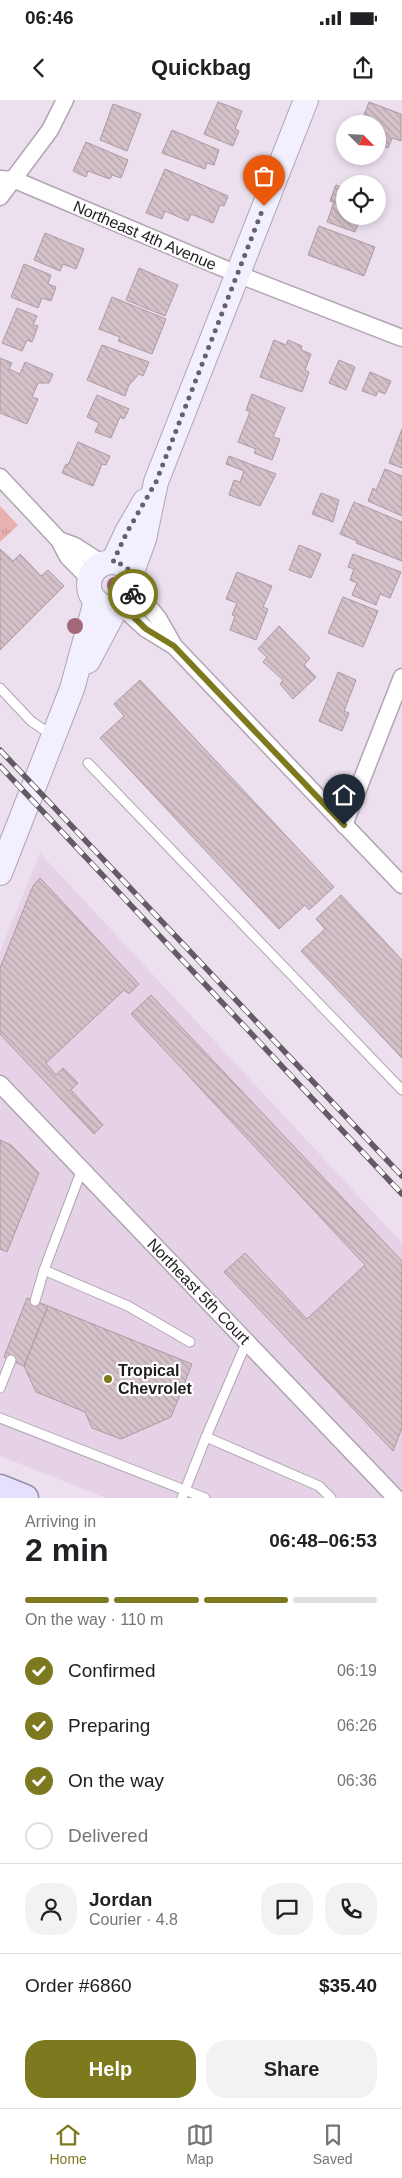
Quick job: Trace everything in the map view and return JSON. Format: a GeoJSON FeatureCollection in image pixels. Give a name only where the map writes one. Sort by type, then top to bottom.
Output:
{"type":"FeatureCollection","features":[{"type":"Feature","properties":{"kind":"main road"},"geometry":{"type":"LineString","coordinates":[[0,1488],[25,1498]]}},
{"type":"Feature","properties":{"kind":"street"},"geometry":{"type":"LineString","coordinates":[[0,197],[8,179],[50,130],[65,100]]}},
{"type":"Feature","properties":{"kind":"street"},"geometry":{"type":"LineString","coordinates":[[0,873],[113,585],[127,532],[156,482],[306,100]]}},
{"type":"Feature","properties":{"kind":"street","name":"Northeast 4th Avenue"},"geometry":{"type":"LineString","coordinates":[[8,179],[237,274],[402,338]]}},
{"type":"Feature","properties":{"kind":"street"},"geometry":{"type":"LineString","coordinates":[[0,478],[59,540],[75,546],[113,585],[146,629],[174,646],[402,885]]}},
{"type":"Feature","properties":{"kind":"street"},"geometry":{"type":"LineString","coordinates":[[344,825],[402,677]]}},
{"type":"Feature","properties":{"kind":"street","name":"Northeast 5th Court"},"geometry":{"type":"LineString","coordinates":[[0,1084],[396,1498]]}},
{"type":"Feature","properties":{"kind":"lane"},"geometry":{"type":"LineString","coordinates":[[0,688],[31,721],[53,736]]}},
{"type":"Feature","properties":{"kind":"lane"},"geometry":{"type":"LineString","coordinates":[[88,763],[402,1090]]}},
{"type":"Feature","properties":{"kind":"lane"},"geometry":{"type":"LineString","coordinates":[[35,1301],[44,1270],[82,1169]]}},
{"type":"Feature","properties":{"kind":"lane"},"geometry":{"type":"LineString","coordinates":[[44,1270],[128,1306],[190,1342]]}},
{"type":"Feature","properties":{"kind":"lane"},"geometry":{"type":"LineString","coordinates":[[183,1494],[247,1341]]}},
{"type":"Feature","properties":{"kind":"lane"},"geometry":{"type":"LineString","coordinates":[[0,1388],[11,1360]]}},
{"type":"Feature","properties":{"kind":"lane"},"geometry":{"type":"LineString","coordinates":[[0,1418],[183,1494],[205,1498]]}},
{"type":"Feature","properties":{"kind":"lane"},"geometry":{"type":"LineString","coordinates":[[206,1437],[319,1486],[331,1498]]}},
{"type":"Feature","properties":{"kind":"shaded area"},"geometry":{"type":"Polygon","coordinates":[[[40,853],[402,1243],[402,1498],[106,1498],[0,1456],[0,952],[40,853]]]}},
{"type":"Feature","properties":{"kind":"green space"},"geometry":{"type":"Polygon","coordinates":[[[0,506],[18,525],[0,542],[0,506]]]}},
{"type":"Feature","properties":{"kind":"building"},"geometry":{"type":"Polygon","coordinates":[[[218,102],[242,111],[235,129],[239,131],[233,146],[204,134],[218,102]]]}},
{"type":"Feature","properties":{"kind":"building"},"geometry":{"type":"Polygon","coordinates":[[[369,102],[401,114],[401,141],[392,138],[388,148],[386,147],[386,115],[364,115],[369,102]]]}},
{"type":"Feature","properties":{"kind":"building"},"geometry":{"type":"Polygon","coordinates":[[[113,104],[141,114],[127,151],[100,140],[113,104]]]}},
{"type":"Feature","properties":{"kind":"building"},"geometry":{"type":"Polygon","coordinates":[[[172,130],[219,150],[214,165],[207,163],[205,169],[162,153],[172,130]]]}},
{"type":"Feature","properties":{"kind":"building"},"geometry":{"type":"Polygon","coordinates":[[[86,142],[128,160],[121,178],[112,175],[110,179],[88,171],[86,177],[73,171],[86,142]]]}},
{"type":"Feature","properties":{"kind":"building"},"geometry":{"type":"Polygon","coordinates":[[[165,169],[228,196],[224,206],[220,205],[213,223],[191,214],[188,221],[165,211],[162,219],[146,213],[165,169]]]}},
{"type":"Feature","properties":{"kind":"building"},"geometry":{"type":"Polygon","coordinates":[[[336,185],[336,225],[358,225],[355,232],[327,222],[334,202],[330,201],[336,185]]]}},
{"type":"Feature","properties":{"kind":"building"},"geometry":{"type":"Polygon","coordinates":[[[319,226],[375,247],[364,276],[308,255],[319,226]]]}},
{"type":"Feature","properties":{"kind":"building"},"geometry":{"type":"Polygon","coordinates":[[[45,233],[84,249],[76,269],[63,264],[60,271],[34,260],[45,233]]]}},
{"type":"Feature","properties":{"kind":"building"},"geometry":{"type":"Polygon","coordinates":[[[24,264],[51,275],[48,284],[56,287],[51,301],[42,298],[38,308],[11,297],[24,264]]]}},
{"type":"Feature","properties":{"kind":"building"},"geometry":{"type":"Polygon","coordinates":[[[139,268],[178,285],[165,316],[126,300],[139,268]]]}},
{"type":"Feature","properties":{"kind":"building"},"geometry":{"type":"Polygon","coordinates":[[[112,297],[166,319],[152,354],[118,341],[120,337],[99,329],[112,297]]]}},
{"type":"Feature","properties":{"kind":"building"},"geometry":{"type":"Polygon","coordinates":[[[17,308],[37,316],[33,325],[38,326],[32,342],[27,340],[22,351],[2,343],[17,308]]]}},
{"type":"Feature","properties":{"kind":"building"},"geometry":{"type":"Polygon","coordinates":[[[274,340],[286,345],[288,340],[302,346],[301,350],[311,354],[305,370],[309,372],[302,392],[260,377],[274,340]]]}},
{"type":"Feature","properties":{"kind":"building"},"geometry":{"type":"Polygon","coordinates":[[[102,345],[149,362],[143,376],[139,374],[129,385],[125,396],[87,380],[102,345]]]}},
{"type":"Feature","properties":{"kind":"building"},"geometry":{"type":"Polygon","coordinates":[[[0,358],[12,363],[9,369],[20,374],[25,362],[53,374],[49,383],[38,383],[32,397],[38,399],[27,424],[0,413],[0,358]]]}},
{"type":"Feature","properties":{"kind":"building"},"geometry":{"type":"Polygon","coordinates":[[[339,360],[355,367],[346,390],[329,383],[339,360]]]}},
{"type":"Feature","properties":{"kind":"building"},"geometry":{"type":"Polygon","coordinates":[[[370,372],[391,381],[385,394],[378,391],[376,396],[362,391],[370,372]]]}},
{"type":"Feature","properties":{"kind":"building"},"geometry":{"type":"Polygon","coordinates":[[[252,394],[285,408],[273,437],[280,439],[272,460],[254,453],[256,449],[238,442],[250,412],[246,410],[252,394]]]}},
{"type":"Feature","properties":{"kind":"building"},"geometry":{"type":"Polygon","coordinates":[[[97,395],[129,409],[124,419],[120,417],[111,438],[95,432],[99,423],[87,417],[97,395]]]}},
{"type":"Feature","properties":{"kind":"building"},"geometry":{"type":"Polygon","coordinates":[[[402,429],[402,468],[389,463],[402,429]]]}},
{"type":"Feature","properties":{"kind":"building"},"geometry":{"type":"Polygon","coordinates":[[[78,442],[110,456],[106,465],[102,464],[93,486],[62,473],[66,464],[68,465],[78,442]]]}},
{"type":"Feature","properties":{"kind":"building"},"geometry":{"type":"Polygon","coordinates":[[[229,456],[276,474],[260,506],[229,495],[234,480],[240,482],[244,471],[226,464],[229,456]]]}},
{"type":"Feature","properties":{"kind":"building"},"geometry":{"type":"Polygon","coordinates":[[[385,469],[402,476],[402,516],[368,501],[373,488],[376,490],[385,469]]]}},
{"type":"Feature","properties":{"kind":"building"},"geometry":{"type":"Polygon","coordinates":[[[321,493],[339,500],[333,522],[312,514],[321,493]]]}},
{"type":"Feature","properties":{"kind":"building"},"geometry":{"type":"Polygon","coordinates":[[[354,502],[402,522],[402,561],[356,543],[357,541],[340,534],[354,502]]]}},
{"type":"Feature","properties":{"kind":"building"},"geometry":{"type":"Polygon","coordinates":[[[299,545],[321,554],[311,578],[289,570],[299,545]]]}},
{"type":"Feature","properties":{"kind":"building"},"geometry":{"type":"Polygon","coordinates":[[[0,549],[13,561],[20,554],[41,576],[48,570],[64,586],[0,650],[0,549]]]}},
{"type":"Feature","properties":{"kind":"building"},"geometry":{"type":"Polygon","coordinates":[[[353,554],[401,572],[390,598],[380,594],[376,605],[352,595],[357,583],[350,580],[354,569],[348,567],[353,554]]]}},
{"type":"Feature","properties":{"kind":"building"},"geometry":{"type":"Polygon","coordinates":[[[237,572],[272,586],[263,607],[268,609],[256,640],[230,630],[235,616],[232,615],[237,603],[226,599],[237,572]]]}},
{"type":"Feature","properties":{"kind":"building"},"geometry":{"type":"Polygon","coordinates":[[[343,597],[378,611],[363,647],[328,633],[343,597]]]}},
{"type":"Feature","properties":{"kind":"building"},"geometry":{"type":"Polygon","coordinates":[[[279,626],[310,658],[304,665],[316,677],[293,699],[280,684],[283,680],[263,662],[267,657],[258,649],[279,626]]]}},
{"type":"Feature","properties":{"kind":"building"},"geometry":{"type":"Polygon","coordinates":[[[338,672],[356,680],[344,711],[349,713],[342,731],[319,721],[338,672]]]}},
{"type":"Feature","properties":{"kind":"building"},"geometry":{"type":"Polygon","coordinates":[[[140,680],[334,887],[309,910],[305,905],[279,929],[100,738],[124,716],[114,704],[140,680]]]}},
{"type":"Feature","properties":{"kind":"building"},"geometry":{"type":"Polygon","coordinates":[[[40,878],[139,984],[129,994],[124,990],[46,1063],[56,1075],[63,1068],[78,1083],[71,1090],[103,1125],[94,1134],[0,1034],[0,968],[33,886],[40,878]]]}},
{"type":"Feature","properties":{"kind":"building"},"geometry":{"type":"Polygon","coordinates":[[[341,895],[402,960],[402,1058],[301,951],[325,929],[316,919],[341,895]]]}},
{"type":"Feature","properties":{"kind":"building"},"geometry":{"type":"Polygon","coordinates":[[[151,995],[402,1261],[402,1428],[393,1451],[224,1272],[245,1253],[307,1319],[365,1265],[131,1014],[151,995]]]}},
{"type":"Feature","properties":{"kind":"building"},"geometry":{"type":"Polygon","coordinates":[[[0,1140],[11,1145],[39,1173],[7,1252],[0,1249],[0,1140]]]}},
{"type":"Feature","properties":{"kind":"building"},"geometry":{"type":"Polygon","coordinates":[[[27,1298],[48,1306],[24,1366],[4,1357],[27,1298]]]}},
{"type":"Feature","properties":{"kind":"building","name":"Tropical Chevrolet"},"geometry":{"type":"Polygon","coordinates":[[[48,1306],[192,1364],[171,1417],[121,1439],[92,1428],[85,1412],[36,1392],[24,1366],[48,1306]]]}},
{"type":"Feature","properties":{"kind":"railway"},"geometry":{"type":"LineString","coordinates":[[0,750],[402,1176]]}},
{"type":"Feature","properties":{"kind":"railway"},"geometry":{"type":"LineString","coordinates":[[0,766],[402,1194]]}},
{"type":"Feature","properties":{"kind":"way so far"},"geometry":{"type":"LineString","coordinates":[[133,594],[135,584],[132,572],[124,565],[113,562],[127,532],[156,482],[264,206]]}},
{"type":"Feature","properties":{"kind":"place","name":"Tropical Chevrolet"},"geometry":{"type":"Point","coordinates":[108,1379]}},
{"type":"Feature","properties":{"kind":"route"},"geometry":{"type":"LineString","coordinates":[[133,594],[128,602],[122,606],[146,629],[174,646],[344,825]]}}]}
